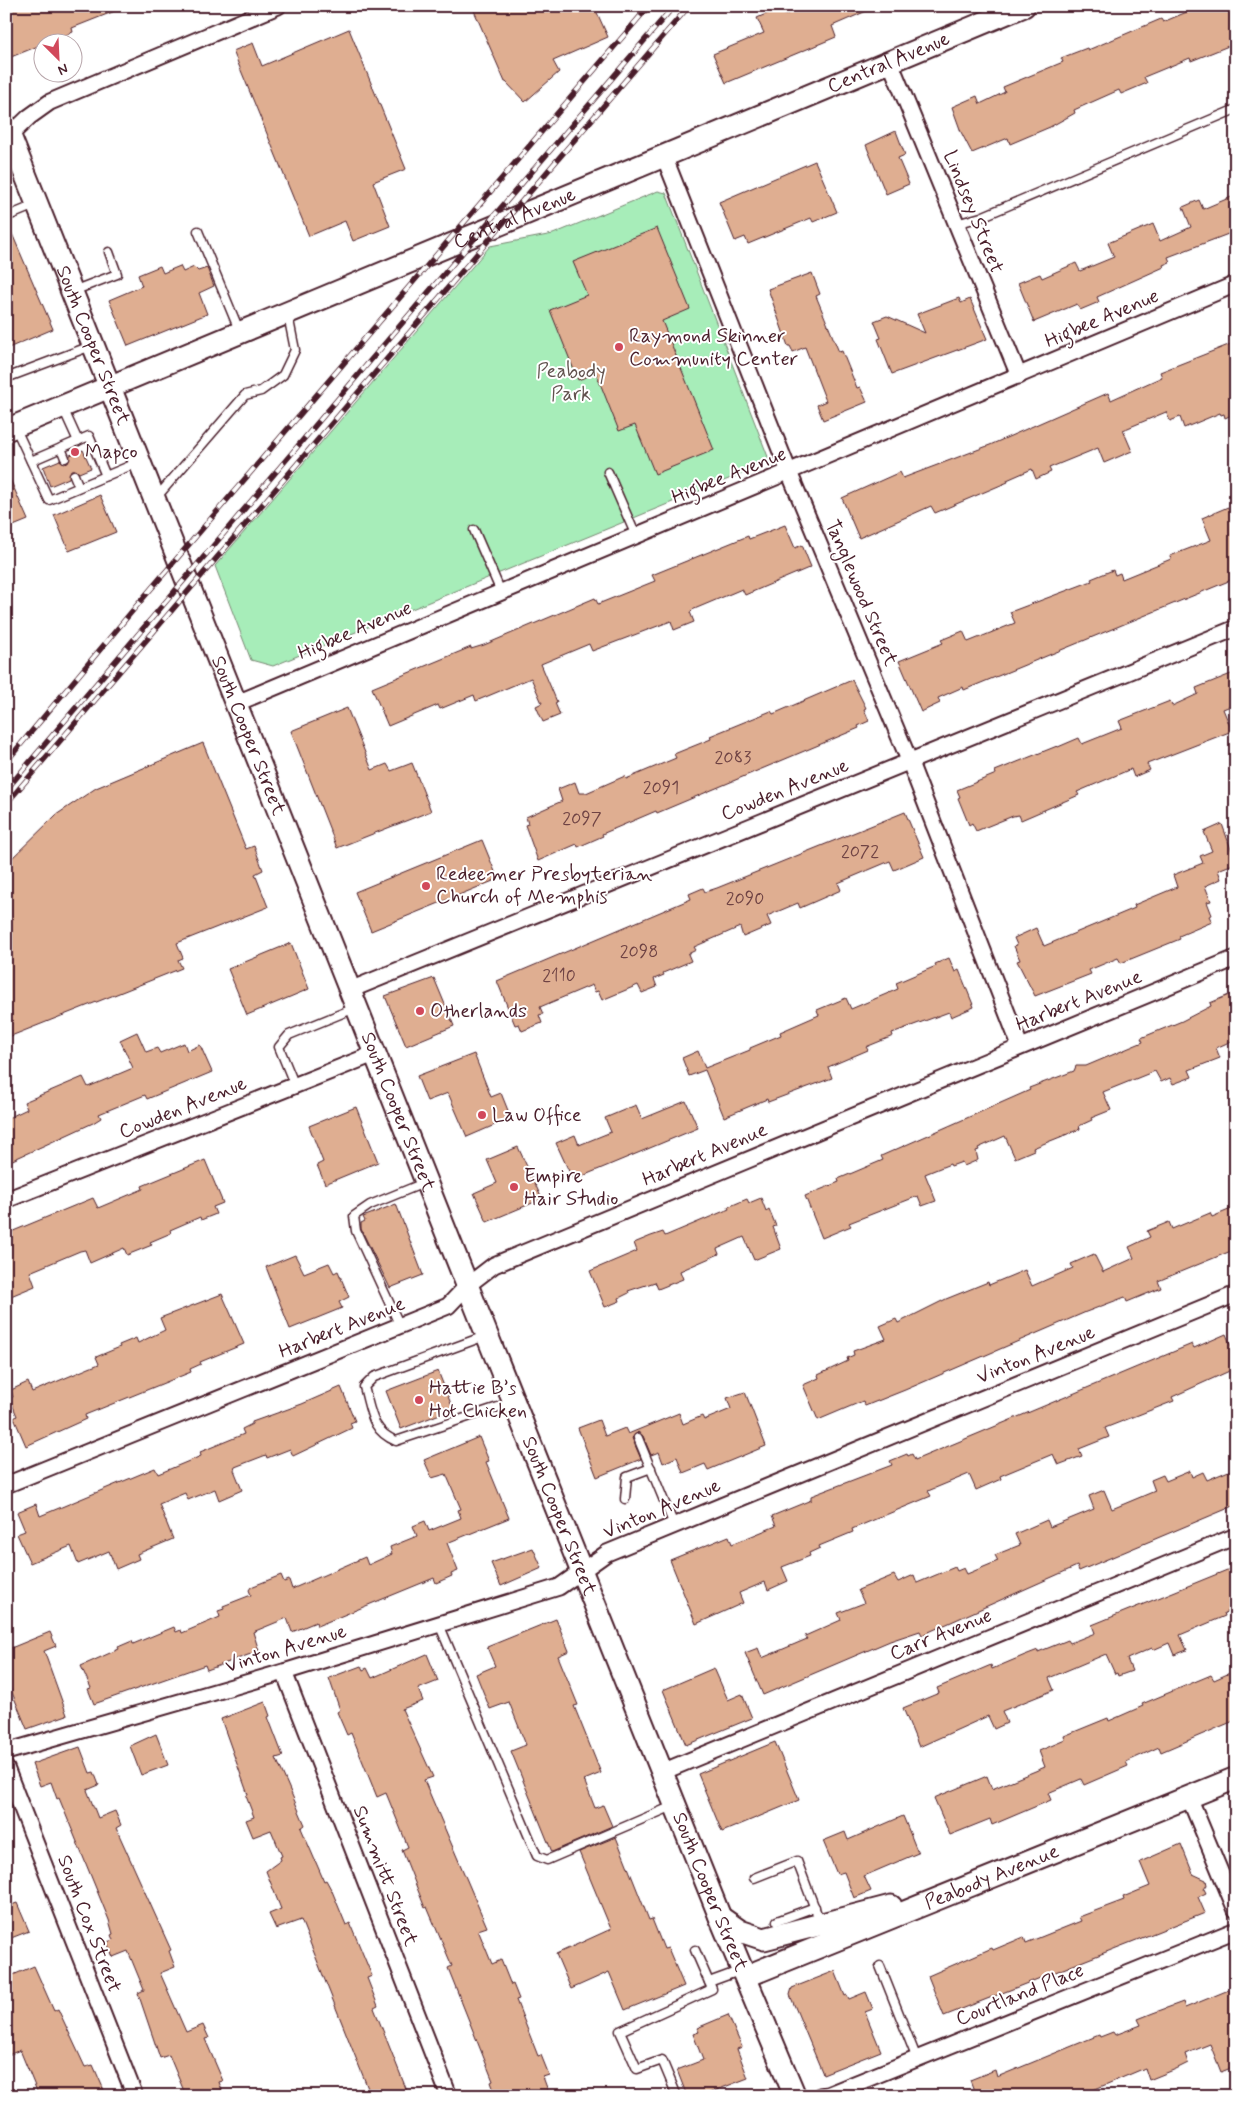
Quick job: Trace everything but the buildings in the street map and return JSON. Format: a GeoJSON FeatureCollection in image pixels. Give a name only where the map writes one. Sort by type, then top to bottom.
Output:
{"type":"FeatureCollection","features":[{"type":"Feature","properties":{"kind":"main road","name":"Central Avenue"},"geometry":{"type":"LineString","coordinates":[[11,428],[1024,6]]}},
{"type":"Feature","properties":{"kind":"main road","name":"South Cooper Street"},"geometry":{"type":"LineString","coordinates":[[8,134],[156,498],[374,1054],[720,1917],[795,2096]]}},
{"type":"Feature","properties":{"kind":"main road","name":"Peabody Avenue"},"geometry":{"type":"LineString","coordinates":[[745,1973],[905,1912],[1236,1778]]}},
{"type":"Feature","properties":{"kind":"main road"},"geometry":{"type":"LineString","coordinates":[[720,1917],[740,1931],[764,1939],[818,1916],[890,1906],[905,1912]]}},
{"type":"Feature","properties":{"kind":"street"},"geometry":{"type":"LineString","coordinates":[[8,134],[50,102],[278,6]]}},
{"type":"Feature","properties":{"kind":"street","name":"Lindsey Street"},"geometry":{"type":"LineString","coordinates":[[890,62],[1019,376]]}},
{"type":"Feature","properties":{"kind":"street","name":"Tanglewood Street"},"geometry":{"type":"LineString","coordinates":[[664,156],[789,472],[909,760],[1020,1046]]}},
{"type":"Feature","properties":{"kind":"street","name":"Higbee Avenue"},"geometry":{"type":"LineString","coordinates":[[237,702],[1236,284]]}},
{"type":"Feature","properties":{"kind":"street","name":"Cowden Avenue"},"geometry":{"type":"LineString","coordinates":[[353,999],[909,760],[1236,628]]}},
{"type":"Feature","properties":{"kind":"street","name":"Harbert Avenue"},"geometry":{"type":"LineString","coordinates":[[6,1485],[448,1306],[468,1285],[494,1265],[1236,958]]}},
{"type":"Feature","properties":{"kind":"street","name":"Cowden Avenue"},"geometry":{"type":"LineString","coordinates":[[6,1200],[374,1054]]}},
{"type":"Feature","properties":{"kind":"street","name":"Vinton Avenue"},"geometry":{"type":"LineString","coordinates":[[6,1752],[284,1672],[559,1587],[607,1553],[1236,1294]]}},
{"type":"Feature","properties":{"kind":"street","name":"Carr Avenue"},"geometry":{"type":"LineString","coordinates":[[662,1772],[1236,1536]]}},
{"type":"Feature","properties":{"kind":"street","name":"Summitt Street"},"geometry":{"type":"LineString","coordinates":[[284,1672],[449,2096]]}},
{"type":"Feature","properties":{"kind":"street","name":"South Cox Street"},"geometry":{"type":"LineString","coordinates":[[6,1768],[135,2096]]}},
{"type":"Feature","properties":{"kind":"street"},"geometry":{"type":"LineString","coordinates":[[1189,1797],[1236,1910]]}},
{"type":"Feature","properties":{"kind":"street","name":"Courtland Place"},"geometry":{"type":"LineString","coordinates":[[820,2096],[827,2095],[1236,1930]]}},
{"type":"Feature","properties":{"kind":"lane"},"geometry":{"type":"LineString","coordinates":[[956,224],[981,217],[1236,109]]}},
{"type":"Feature","properties":{"kind":"lane"},"geometry":{"type":"LineString","coordinates":[[6,217],[37,204]]}},
{"type":"Feature","properties":{"kind":"lane"},"geometry":{"type":"LineString","coordinates":[[198,231],[240,332]]}},
{"type":"Feature","properties":{"kind":"lane"},"geometry":{"type":"LineString","coordinates":[[71,291],[117,274],[109,252]]}},
{"type":"Feature","properties":{"kind":"lane"},"geometry":{"type":"LineString","coordinates":[[156,498],[245,395],[261,391],[283,375],[295,350],[288,312]]}},
{"type":"Feature","properties":{"kind":"lane"},"geometry":{"type":"LineString","coordinates":[[6,378],[94,345]]}},
{"type":"Feature","properties":{"kind":"lane"},"geometry":{"type":"LineString","coordinates":[[62,406],[78,441]]}},
{"type":"Feature","properties":{"kind":"lane"},"geometry":{"type":"LineString","coordinates":[[11,428],[32,461],[49,500],[141,461]]}},
{"type":"Feature","properties":{"kind":"lane"},"geometry":{"type":"LineString","coordinates":[[32,461],[89,436],[106,476]]}},
{"type":"Feature","properties":{"kind":"lane"},"geometry":{"type":"LineString","coordinates":[[61,448],[65,458]]}},
{"type":"Feature","properties":{"kind":"lane"},"geometry":{"type":"LineString","coordinates":[[608,472],[636,536]]}},
{"type":"Feature","properties":{"kind":"lane"},"geometry":{"type":"LineString","coordinates":[[74,476],[79,487]]}},
{"type":"Feature","properties":{"kind":"lane"},"geometry":{"type":"LineString","coordinates":[[474,530],[501,592]]}},
{"type":"Feature","properties":{"kind":"lane"},"geometry":{"type":"LineString","coordinates":[[295,1086],[278,1047],[288,1035],[353,999]]}},
{"type":"Feature","properties":{"kind":"lane"},"geometry":{"type":"LineString","coordinates":[[400,1326],[356,1231],[354,1216],[370,1205],[426,1182]]}},
{"type":"Feature","properties":{"kind":"lane"},"geometry":{"type":"LineString","coordinates":[[487,1335],[374,1377],[364,1387],[376,1428],[385,1437],[396,1441],[514,1402]]}},
{"type":"Feature","properties":{"kind":"lane"},"geometry":{"type":"LineString","coordinates":[[638,1438],[674,1525]]}},
{"type":"Feature","properties":{"kind":"lane"},"geometry":{"type":"LineString","coordinates":[[625,1499],[627,1477],[651,1468]]}},
{"type":"Feature","properties":{"kind":"lane"},"geometry":{"type":"LineString","coordinates":[[438,1624],[537,1856],[547,1860],[676,1805]]}},
{"type":"Feature","properties":{"kind":"lane"},"geometry":{"type":"LineString","coordinates":[[754,1878],[797,1861],[818,1916],[777,1921]]}},
{"type":"Feature","properties":{"kind":"lane"},"geometry":{"type":"LineString","coordinates":[[677,2096],[662,2060],[637,2069],[620,2031],[712,1989],[695,1950]]}},
{"type":"Feature","properties":{"kind":"lane"},"geometry":{"type":"LineString","coordinates":[[880,1966],[917,2059]]}},
{"type":"Feature","properties":{"kind":"lane"},"geometry":{"type":"LineString","coordinates":[[709,1982],[745,1973]]}},
{"type":"Feature","properties":{"kind":"green space","name":"Peabody Park"},"geometry":{"type":"Polygon","coordinates":[[[658,191],[666,193],[770,462],[273,666],[251,660],[215,566],[490,246],[553,234],[658,191]]]}},
{"type":"Feature","properties":{"kind":"railway"},"geometry":{"type":"LineString","coordinates":[[6,762],[144,597],[649,6]]}},
{"type":"Feature","properties":{"kind":"railway"},"geometry":{"type":"LineString","coordinates":[[6,790],[674,6]]}},
{"type":"Feature","properties":{"kind":"railway"},"geometry":{"type":"LineString","coordinates":[[6,804],[689,6]]}},
{"type":"Feature","properties":{"kind":"place","name":"Raymond Skinner Community Center"},"geometry":{"type":"Point","coordinates":[619,347]}},
{"type":"Feature","properties":{"kind":"place","name":"Mapco"},"geometry":{"type":"Point","coordinates":[75,452]}},
{"type":"Feature","properties":{"kind":"place","name":"Redeemer Presbyterian Church of Memphis"},"geometry":{"type":"Point","coordinates":[426,886]}},
{"type":"Feature","properties":{"kind":"place","name":"Otherlands"},"geometry":{"type":"Point","coordinates":[420,1011]}},
{"type":"Feature","properties":{"kind":"place","name":"Law Office"},"geometry":{"type":"Point","coordinates":[482,1115]}},
{"type":"Feature","properties":{"kind":"place","name":"Empire Hair Studio"},"geometry":{"type":"Point","coordinates":[514,1187]}},
{"type":"Feature","properties":{"kind":"place","name":"Hattie B’s Hot Chicken"},"geometry":{"type":"Point","coordinates":[419,1400]}}]}
